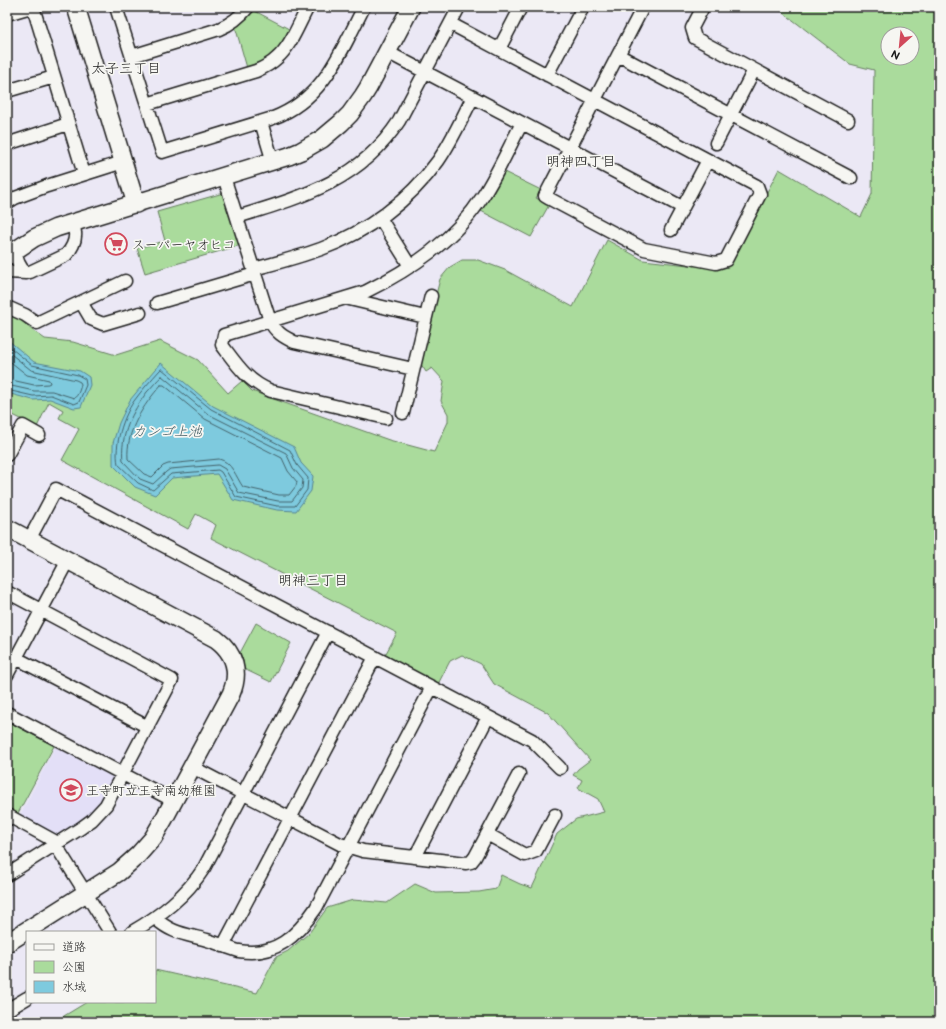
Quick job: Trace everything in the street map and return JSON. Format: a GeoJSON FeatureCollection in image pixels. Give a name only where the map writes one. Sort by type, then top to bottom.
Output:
{"type":"FeatureCollection","features":[{"type":"Feature","properties":{"kind":"street"},"geometry":{"type":"LineString","coordinates":[[7,14],[32,7],[84,174]]}},
{"type":"Feature","properties":{"kind":"street"},"geometry":{"type":"LineString","coordinates":[[76,7],[136,204]]}},
{"type":"Feature","properties":{"kind":"street"},"geometry":{"type":"LineString","coordinates":[[118,7],[162,152],[261,122],[283,114],[302,102],[317,89],[328,74],[364,7]]}},
{"type":"Feature","properties":{"kind":"street"},"geometry":{"type":"LineString","coordinates":[[132,56],[219,30],[231,23],[248,7]]}},
{"type":"Feature","properties":{"kind":"street"},"geometry":{"type":"LineString","coordinates":[[147,104],[256,71],[264,67],[277,59],[286,47],[308,7]]}},
{"type":"Feature","properties":{"kind":"street"},"geometry":{"type":"LineString","coordinates":[[26,273],[21,269],[11,253],[26,242],[43,233],[273,162],[312,145],[341,123],[350,114],[363,96],[411,7]]}},
{"type":"Feature","properties":{"kind":"street"},"geometry":{"type":"LineString","coordinates":[[237,218],[310,194],[335,181],[360,165],[393,130],[459,7]]}},
{"type":"Feature","properties":{"kind":"street"},"geometry":{"type":"LineString","coordinates":[[499,49],[521,7]]}},
{"type":"Feature","properties":{"kind":"street"},"geometry":{"type":"LineString","coordinates":[[547,75],[583,7]]}},
{"type":"Feature","properties":{"kind":"street"},"geometry":{"type":"LineString","coordinates":[[450,24],[499,49],[547,75],[595,100],[708,160],[758,186],[760,194],[726,260],[716,263],[644,249],[545,196],[595,100],[643,7]]}},
{"type":"Feature","properties":{"kind":"street"},"geometry":{"type":"LineString","coordinates":[[703,7],[692,28],[695,38],[848,120]]}},
{"type":"Feature","properties":{"kind":"street"},"geometry":{"type":"LineString","coordinates":[[387,52],[682,208]]}},
{"type":"Feature","properties":{"kind":"street"},"geometry":{"type":"LineString","coordinates":[[618,55],[851,178]]}},
{"type":"Feature","properties":{"kind":"street"},"geometry":{"type":"LineString","coordinates":[[716,143],[754,70]]}},
{"type":"Feature","properties":{"kind":"street"},"geometry":{"type":"LineString","coordinates":[[7,91],[54,77]]}},
{"type":"Feature","properties":{"kind":"street"},"geometry":{"type":"LineString","coordinates":[[157,303],[321,249],[371,225],[405,197],[439,160],[473,97]]}},
{"type":"Feature","properties":{"kind":"street"},"geometry":{"type":"LineString","coordinates":[[261,122],[273,162]]}},
{"type":"Feature","properties":{"kind":"street"},"geometry":{"type":"LineString","coordinates":[[386,418],[271,391],[263,387],[250,379],[242,371],[222,345],[224,336],[365,292],[410,266],[443,242],[477,205],[489,186],[522,123]]}},
{"type":"Feature","properties":{"kind":"street"},"geometry":{"type":"LineString","coordinates":[[7,145],[68,124]]}},
{"type":"Feature","properties":{"kind":"street"},"geometry":{"type":"LineString","coordinates":[[670,230],[708,160]]}},
{"type":"Feature","properties":{"kind":"street"},"geometry":{"type":"LineString","coordinates":[[7,203],[15,198],[42,188],[123,162]]}},
{"type":"Feature","properties":{"kind":"street"},"geometry":{"type":"LineString","coordinates":[[224,177],[272,326],[284,337],[294,342],[414,369]]}},
{"type":"Feature","properties":{"kind":"street"},"geometry":{"type":"LineString","coordinates":[[380,218],[410,266]]}},
{"type":"Feature","properties":{"kind":"street"},"geometry":{"type":"LineString","coordinates":[[7,272],[30,272],[70,252],[76,233],[72,223]]}},
{"type":"Feature","properties":{"kind":"street"},"geometry":{"type":"LineString","coordinates":[[7,307],[25,315],[37,323],[125,281]]}},
{"type":"Feature","properties":{"kind":"street"},"geometry":{"type":"LineString","coordinates":[[403,413],[431,296]]}},
{"type":"Feature","properties":{"kind":"street"},"geometry":{"type":"LineString","coordinates":[[345,298],[426,317]]}},
{"type":"Feature","properties":{"kind":"street"},"geometry":{"type":"LineString","coordinates":[[81,302],[91,319],[103,324],[140,313]]}},
{"type":"Feature","properties":{"kind":"street"},"geometry":{"type":"LineString","coordinates":[[7,455],[23,426],[39,435]]}},
{"type":"Feature","properties":{"kind":"street"},"geometry":{"type":"LineString","coordinates":[[29,540],[56,488],[532,740],[560,768]]}},
{"type":"Feature","properties":{"kind":"street"},"geometry":{"type":"LineString","coordinates":[[7,528],[210,635],[221,643],[230,654],[236,676],[233,688],[153,838],[138,855],[119,872],[7,943]]}},
{"type":"Feature","properties":{"kind":"street"},"geometry":{"type":"LineString","coordinates":[[7,675],[68,560]]}},
{"type":"Feature","properties":{"kind":"street"},"geometry":{"type":"LineString","coordinates":[[7,592],[172,680],[106,805],[87,824],[7,875]]}},
{"type":"Feature","properties":{"kind":"street"},"geometry":{"type":"LineString","coordinates":[[134,931],[155,918],[180,898],[204,868],[328,632]]}},
{"type":"Feature","properties":{"kind":"street"},"geometry":{"type":"LineString","coordinates":[[223,946],[375,657]]}},
{"type":"Feature","properties":{"kind":"street"},"geometry":{"type":"LineString","coordinates":[[16,658],[148,727]]}},
{"type":"Feature","properties":{"kind":"street"},"geometry":{"type":"LineString","coordinates":[[155,918],[163,925],[182,934],[207,940],[240,951],[259,952],[277,947],[285,942],[309,919],[319,903],[432,687]]}},
{"type":"Feature","properties":{"kind":"street"},"geometry":{"type":"LineString","coordinates":[[7,713],[174,801]]}},
{"type":"Feature","properties":{"kind":"street"},"geometry":{"type":"LineString","coordinates":[[415,857],[488,717]]}},
{"type":"Feature","properties":{"kind":"street"},"geometry":{"type":"LineString","coordinates":[[192,767],[348,847],[364,851],[466,863],[471,862],[475,857],[519,774]]}},
{"type":"Feature","properties":{"kind":"street"},"geometry":{"type":"LineString","coordinates":[[7,815],[57,844],[109,931]]}},
{"type":"Feature","properties":{"kind":"street"},"geometry":{"type":"LineString","coordinates":[[487,834],[525,855],[536,851],[555,815]]}},
{"type":"Feature","properties":{"kind":"street"},"geometry":{"type":"LineString","coordinates":[[7,1010],[26,999]]}},
{"type":"Feature","properties":{"kind":"shaded area","name":"王寺町立王寺南幼稚園"},"geometry":{"type":"Polygon","coordinates":[[[55,747],[116,779],[96,810],[63,835],[54,835],[19,817],[55,747]]]}},
{"type":"Feature","properties":{"kind":"green space"},"geometry":{"type":"Polygon","coordinates":[[[776,7],[939,7],[939,1022],[54,1022],[85,1003],[156,1003],[156,970],[257,993],[276,957],[288,951],[309,933],[327,908],[353,900],[387,903],[415,884],[436,893],[479,892],[496,889],[501,875],[532,888],[557,834],[576,819],[604,812],[598,799],[578,788],[582,780],[573,775],[590,760],[548,713],[494,684],[481,664],[462,655],[450,661],[438,684],[385,655],[397,633],[211,538],[216,525],[196,514],[188,529],[62,460],[79,429],[59,418],[63,410],[49,402],[37,427],[13,415],[7,414],[7,314],[18,318],[45,339],[73,342],[116,355],[160,341],[198,360],[228,393],[242,381],[252,391],[265,396],[389,440],[434,452],[448,422],[448,414],[441,401],[444,381],[432,368],[426,372],[419,361],[440,279],[450,267],[462,260],[478,260],[505,270],[573,307],[607,240],[643,260],[715,268],[730,263],[779,169],[861,217],[872,194],[874,70],[850,64],[776,7]]]}},
{"type":"Feature","properties":{"kind":"green space"},"geometry":{"type":"Polygon","coordinates":[[[251,9],[289,29],[272,56],[263,62],[247,68],[235,26],[251,9]]]}},
{"type":"Feature","properties":{"kind":"green space"},"geometry":{"type":"Polygon","coordinates":[[[502,171],[541,190],[536,198],[549,205],[531,237],[479,210],[502,171]]]}},
{"type":"Feature","properties":{"kind":"green space"},"geometry":{"type":"Polygon","coordinates":[[[227,192],[241,245],[145,273],[137,248],[165,241],[157,212],[227,192]]]}},
{"type":"Feature","properties":{"kind":"green space"},"geometry":{"type":"Polygon","coordinates":[[[256,623],[291,643],[271,682],[244,669],[240,653],[256,623]]]}},
{"type":"Feature","properties":{"kind":"green space"},"geometry":{"type":"Polygon","coordinates":[[[7,721],[54,746],[17,815],[7,809],[7,721]]]}},
{"type":"Feature","properties":{"kind":"water"},"geometry":{"type":"Polygon","coordinates":[[[8,340],[34,362],[80,371],[89,377],[90,385],[81,407],[74,408],[50,399],[33,400],[7,393],[8,340]]]}},
{"type":"Feature","properties":{"kind":"water","name":"カンゴ上池"},"geometry":{"type":"Polygon","coordinates":[[[161,363],[213,406],[294,447],[301,463],[313,476],[311,491],[296,511],[277,510],[233,500],[217,474],[172,478],[155,495],[135,487],[113,465],[113,443],[119,423],[130,400],[161,363]]]}},
{"type":"Feature","properties":{"kind":"place","name":"スーパーヤオヒコ"},"geometry":{"type":"Point","coordinates":[116,244]}},
{"type":"Feature","properties":{"kind":"place","name":"王寺町立王寺南幼稚園"},"geometry":{"type":"Point","coordinates":[71,790]}},
{"type":"Feature","properties":{"kind":"district","name":"太子三丁目"},"geometry":{"type":"Point","coordinates":[126,68]}},
{"type":"Feature","properties":{"kind":"district","name":"明神四丁目"},"geometry":{"type":"Point","coordinates":[581,161]}},
{"type":"Feature","properties":{"kind":"district","name":"明神三丁目"},"geometry":{"type":"Point","coordinates":[313,580]}}]}
